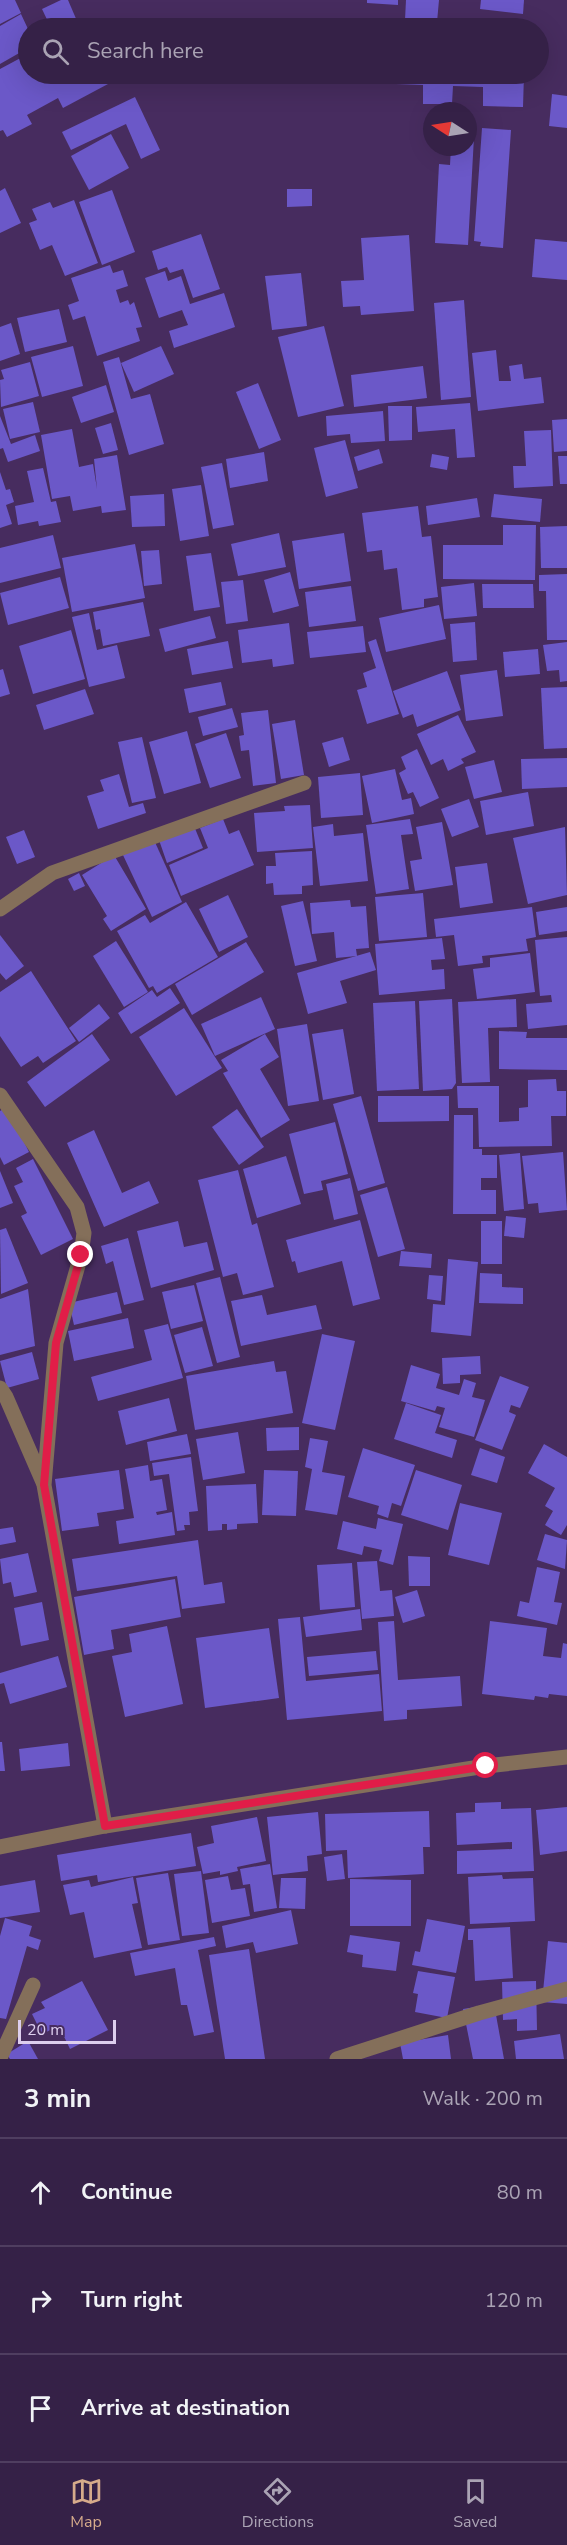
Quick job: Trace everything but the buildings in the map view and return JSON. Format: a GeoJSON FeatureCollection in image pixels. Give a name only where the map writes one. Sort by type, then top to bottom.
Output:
{"type":"FeatureCollection","features":[{"type":"Feature","properties":{"kind":"street"},"geometry":{"type":"LineString","coordinates":[[0,909],[52,873],[304,783]]}},
{"type":"Feature","properties":{"kind":"street"},"geometry":{"type":"LineString","coordinates":[[0,1095],[77,1207],[84,1233],[81,1255],[56,1343],[44,1485]]}},
{"type":"Feature","properties":{"kind":"street"},"geometry":{"type":"LineString","coordinates":[[0,1388],[44,1485],[105,1826]]}},
{"type":"Feature","properties":{"kind":"street"},"geometry":{"type":"LineString","coordinates":[[0,1846],[105,1826],[486,1766],[567,1757]]}},
{"type":"Feature","properties":{"kind":"street"},"geometry":{"type":"LineString","coordinates":[[0,2058],[33,1985]]}},
{"type":"Feature","properties":{"kind":"street"},"geometry":{"type":"LineString","coordinates":[[337,2059],[479,2013],[567,1989]]}},
{"type":"Feature","properties":{"kind":"route"},"geometry":{"type":"LineString","coordinates":[[81,1255],[56,1343],[44,1485],[105,1826],[486,1766]]}}]}
